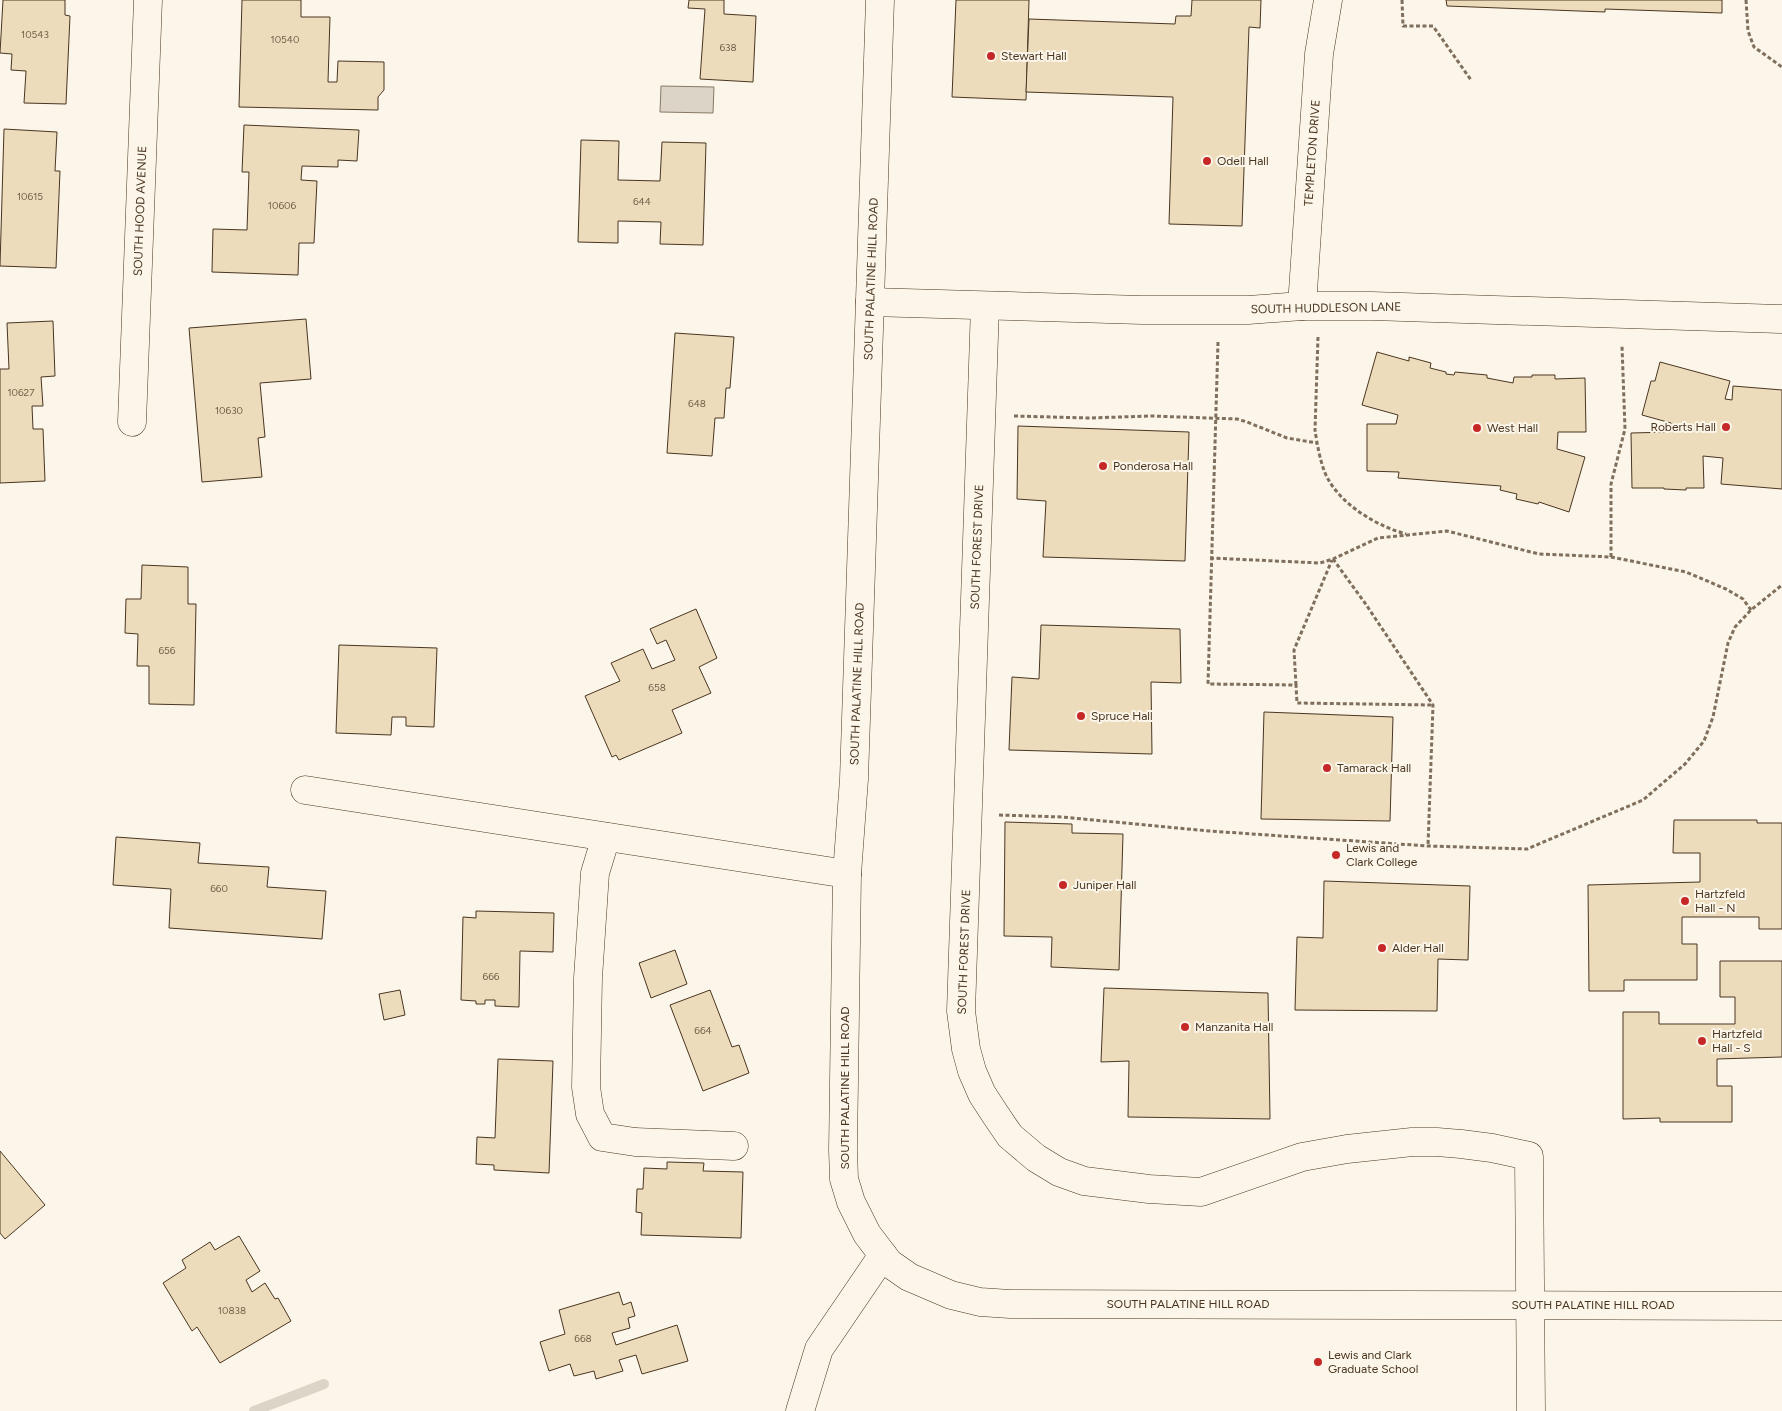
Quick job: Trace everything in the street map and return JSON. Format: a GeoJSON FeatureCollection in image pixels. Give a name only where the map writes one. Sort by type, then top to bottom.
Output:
{"type":"FeatureCollection","features":[{"type":"Feature","properties":{"kind":"street","name":"SOUTH HOOD AVENUE"},"geometry":{"type":"LineString","coordinates":[[132,422],[148,0]]}},
{"type":"Feature","properties":{"kind":"street","name":"SOUTH PALATINE HILL ROAD"},"geometry":{"type":"LineString","coordinates":[[880,0],[854,779],[847,874],[843,1150],[844,1179],[851,1202],[867,1234],[889,1263],[909,1277],[951,1295],[980,1302],[1010,1304],[1782,1306]]}},
{"type":"Feature","properties":{"kind":"street","name":"TEMPLETON DRIVE"},"geometry":{"type":"LineString","coordinates":[[1311,307],[1319,54],[1328,0]]}},
{"type":"Feature","properties":{"kind":"street","name":"SOUTH HUDDLESON LANE"},"geometry":{"type":"LineString","coordinates":[[870,302],[1142,310],[1372,306],[1782,319]]}},
{"type":"Feature","properties":{"kind":"street","name":"SOUTH FOREST DRIVE"},"geometry":{"type":"LineString","coordinates":[[985,306],[962,1011],[966,1049],[972,1071],[982,1094],[1010,1136],[1036,1158],[1059,1172],[1084,1181],[1107,1185],[1201,1192],[1302,1158],[1326,1152],[1374,1145],[1437,1142],[1492,1148],[1529,1156],[1531,1305]]}},
{"type":"Feature","properties":{"kind":"street"},"geometry":{"type":"LineString","coordinates":[[305,790],[847,874]]}},
{"type":"Feature","properties":{"kind":"street"},"geometry":{"type":"LineString","coordinates":[[606,837],[595,873],[589,968],[586,1087],[590,1114],[602,1137],[635,1142],[734,1146]]}},
{"type":"Feature","properties":{"kind":"street"},"geometry":{"type":"LineString","coordinates":[[800,1411],[818,1349],[883,1255]]}},
{"type":"Feature","properties":{"kind":"street"},"geometry":{"type":"LineString","coordinates":[[1531,1305],[1532,1411]]}},
{"type":"Feature","properties":{"kind":"path"},"geometry":{"type":"LineString","coordinates":[[1402,0],[1403,26],[1432,26],[1471,80]]}},
{"type":"Feature","properties":{"kind":"path"},"geometry":{"type":"LineString","coordinates":[[1746,0],[1748,31],[1754,47],[1782,68]]}},
{"type":"Feature","properties":{"kind":"path"},"geometry":{"type":"LineString","coordinates":[[1311,307],[1315,430],[1328,479],[1344,498],[1369,520],[1394,531],[1409,535]]}},
{"type":"Feature","properties":{"kind":"path"},"geometry":{"type":"LineString","coordinates":[[1219,310],[1210,558],[1208,684],[1296,685]]}},
{"type":"Feature","properties":{"kind":"path"},"geometry":{"type":"LineString","coordinates":[[1611,556],[1611,484],[1625,429],[1621,314]]}},
{"type":"Feature","properties":{"kind":"path"},"geometry":{"type":"LineString","coordinates":[[981,415],[1089,418],[1151,416],[1164,418],[1215,418],[1247,422],[1287,438],[1317,443]]}},
{"type":"Feature","properties":{"kind":"path"},"geometry":{"type":"LineString","coordinates":[[1210,558],[1320,563],[1333,560],[1378,538],[1448,531],[1539,554],[1611,556],[1686,572],[1726,589],[1743,600],[1751,610]]}},
{"type":"Feature","properties":{"kind":"path"},"geometry":{"type":"LineString","coordinates":[[1333,560],[1294,650],[1297,703],[1433,705]]}},
{"type":"Feature","properties":{"kind":"path"},"geometry":{"type":"LineString","coordinates":[[1333,560],[1365,603],[1433,705],[1428,846]]}},
{"type":"Feature","properties":{"kind":"path"},"geometry":{"type":"LineString","coordinates":[[1014,814],[1219,832],[1428,846],[1527,849],[1643,800],[1685,764],[1704,741],[1713,717],[1728,643],[1734,627],[1751,610],[1782,585]]}},
{"type":"Feature","properties":{"kind":"shaded area"},"geometry":{"type":"Polygon","coordinates":[[[661,86],[714,87],[713,113],[660,112],[661,86]]]}},
{"type":"Feature","properties":{"kind":"building"},"geometry":{"type":"Polygon","coordinates":[[[3,0],[65,0],[65,15],[70,16],[66,104],[24,103],[26,71],[11,70],[12,54],[0,53],[3,0]]]}},
{"type":"Feature","properties":{"kind":"building"},"geometry":{"type":"Polygon","coordinates":[[[242,0],[301,0],[301,17],[330,17],[328,82],[337,82],[338,61],[384,62],[384,90],[378,97],[378,110],[239,107],[242,0]]]}},
{"type":"Feature","properties":{"kind":"building"},"geometry":{"type":"Polygon","coordinates":[[[689,0],[724,0],[724,14],[756,16],[753,82],[700,79],[705,9],[688,8],[689,0]]]}},
{"type":"Feature","properties":{"kind":"building","name":"Stewart Hall"},"geometry":{"type":"Polygon","coordinates":[[[956,0],[1029,0],[1026,100],[952,97],[956,0]]]}},
{"type":"Feature","properties":{"kind":"building","name":"Odell Hall"},"geometry":{"type":"Polygon","coordinates":[[[1192,0],[1261,0],[1260,28],[1249,27],[1242,226],[1169,224],[1173,97],[1026,92],[1029,19],[1175,24],[1176,16],[1191,16],[1192,0]]]}},
{"type":"Feature","properties":{"kind":"building"},"geometry":{"type":"Polygon","coordinates":[[[1446,0],[1722,0],[1722,13],[1605,9],[1605,12],[1447,6],[1446,0]]]}},
{"type":"Feature","properties":{"kind":"building"},"geometry":{"type":"Polygon","coordinates":[[[244,125],[359,130],[357,161],[338,160],[338,167],[302,166],[301,180],[317,181],[314,243],[299,243],[298,275],[212,272],[213,229],[247,230],[249,172],[242,172],[244,125]]]}},
{"type":"Feature","properties":{"kind":"building"},"geometry":{"type":"Polygon","coordinates":[[[4,129],[57,132],[55,171],[60,171],[56,268],[0,266],[4,129]]]}},
{"type":"Feature","properties":{"kind":"building"},"geometry":{"type":"Polygon","coordinates":[[[581,140],[619,141],[618,180],[660,181],[662,142],[706,143],[703,245],[660,244],[661,222],[618,221],[618,243],[578,242],[581,140]]]}},
{"type":"Feature","properties":{"kind":"building"},"geometry":{"type":"Polygon","coordinates":[[[306,319],[311,379],[260,383],[265,437],[258,438],[262,477],[202,482],[189,328],[306,319]]]}},
{"type":"Feature","properties":{"kind":"building"},"geometry":{"type":"Polygon","coordinates":[[[53,321],[55,376],[41,377],[43,406],[32,406],[33,429],[43,429],[45,481],[0,483],[0,369],[9,369],[7,323],[53,321]]]}},
{"type":"Feature","properties":{"kind":"building"},"geometry":{"type":"Polygon","coordinates":[[[675,333],[734,337],[730,388],[726,388],[724,418],[715,418],[712,456],[667,453],[675,333]]]}},
{"type":"Feature","properties":{"kind":"building","name":"West Hall"},"geometry":{"type":"Polygon","coordinates":[[[1377,352],[1409,361],[1409,357],[1431,363],[1430,368],[1446,372],[1446,374],[1454,375],[1455,372],[1487,375],[1487,378],[1513,383],[1514,377],[1532,377],[1532,375],[1555,375],[1555,379],[1585,378],[1586,432],[1558,432],[1557,449],[1585,457],[1569,512],[1539,502],[1538,504],[1516,499],[1517,494],[1500,490],[1501,486],[1398,478],[1399,472],[1367,471],[1367,424],[1396,424],[1398,415],[1362,405],[1377,352]]]}},
{"type":"Feature","properties":{"kind":"building","name":"Roberts Hall"},"geometry":{"type":"Polygon","coordinates":[[[1660,362],[1730,381],[1725,399],[1732,400],[1733,386],[1782,390],[1782,489],[1721,484],[1723,458],[1703,456],[1704,488],[1686,488],[1686,490],[1632,488],[1631,433],[1670,432],[1671,423],[1642,415],[1651,381],[1655,381],[1660,362]]]}},
{"type":"Feature","properties":{"kind":"building","name":"Ponderosa Hall"},"geometry":{"type":"Polygon","coordinates":[[[1018,426],[1189,432],[1185,561],[1043,557],[1046,501],[1017,499],[1018,426]]]}},
{"type":"Feature","properties":{"kind":"building"},"geometry":{"type":"Polygon","coordinates":[[[142,565],[188,567],[188,604],[196,604],[194,705],[149,704],[149,666],[137,666],[138,634],[125,633],[126,599],[141,599],[142,565]]]}},
{"type":"Feature","properties":{"kind":"building"},"geometry":{"type":"Polygon","coordinates":[[[696,609],[717,658],[699,667],[711,693],[672,710],[682,733],[619,760],[616,755],[612,757],[585,696],[620,681],[611,663],[643,649],[652,669],[675,660],[666,640],[657,644],[650,629],[696,609]]]}},
{"type":"Feature","properties":{"kind":"building","name":"Spruce Hall"},"geometry":{"type":"Polygon","coordinates":[[[1041,625],[1180,629],[1181,683],[1151,682],[1152,754],[1009,750],[1012,677],[1039,679],[1041,625]]]}},
{"type":"Feature","properties":{"kind":"building"},"geometry":{"type":"Polygon","coordinates":[[[339,645],[437,648],[434,727],[406,726],[406,717],[392,717],[391,735],[336,733],[339,645]]]}},
{"type":"Feature","properties":{"kind":"building","name":"Tamarack Hall"},"geometry":{"type":"Polygon","coordinates":[[[1264,712],[1393,717],[1390,821],[1261,819],[1264,712]]]}},
{"type":"Feature","properties":{"kind":"building","name":"Hartzfeld Hall - N"},"geometry":{"type":"Polygon","coordinates":[[[1674,820],[1757,820],[1757,823],[1782,823],[1782,929],[1759,929],[1759,917],[1682,917],[1682,944],[1697,944],[1697,980],[1624,980],[1624,991],[1589,991],[1588,885],[1700,882],[1700,853],[1673,853],[1674,820]]]}},
{"type":"Feature","properties":{"kind":"building","name":"Juniper Hall"},"geometry":{"type":"Polygon","coordinates":[[[1005,822],[1072,824],[1072,833],[1123,834],[1119,970],[1051,967],[1052,937],[1004,936],[1005,822]]]}},
{"type":"Feature","properties":{"kind":"building"},"geometry":{"type":"Polygon","coordinates":[[[116,837],[200,843],[198,863],[269,867],[267,887],[326,891],[322,939],[169,928],[171,889],[113,885],[116,837]]]}},
{"type":"Feature","properties":{"kind":"building","name":"Alder Hall"},"geometry":{"type":"Polygon","coordinates":[[[1324,881],[1470,886],[1468,960],[1438,959],[1437,1011],[1295,1010],[1297,937],[1323,938],[1324,881]]]}},
{"type":"Feature","properties":{"kind":"building"},"geometry":{"type":"Polygon","coordinates":[[[476,911],[554,913],[553,952],[520,951],[519,1007],[495,1006],[495,1000],[485,1000],[485,1004],[476,1004],[476,1001],[461,1000],[463,917],[476,918],[476,911]]]}},
{"type":"Feature","properties":{"kind":"building"},"geometry":{"type":"Polygon","coordinates":[[[675,950],[687,984],[651,998],[639,963],[675,950]]]}},
{"type":"Feature","properties":{"kind":"building","name":"Hartzfeld Hall - S"},"geometry":{"type":"Polygon","coordinates":[[[1720,961],[1782,961],[1782,1057],[1717,1059],[1717,1086],[1732,1086],[1732,1122],[1660,1122],[1660,1118],[1623,1119],[1623,1012],[1659,1012],[1659,1024],[1735,1024],[1735,997],[1720,997],[1720,961]]]}},
{"type":"Feature","properties":{"kind":"building","name":"Manzanita Hall"},"geometry":{"type":"Polygon","coordinates":[[[1104,988],[1268,993],[1270,1119],[1128,1117],[1129,1061],[1101,1062],[1104,988]]]}},
{"type":"Feature","properties":{"kind":"building"},"geometry":{"type":"Polygon","coordinates":[[[400,990],[405,1015],[384,1020],[379,994],[400,990]]]}},
{"type":"Feature","properties":{"kind":"building"},"geometry":{"type":"Polygon","coordinates":[[[710,990],[732,1047],[739,1045],[749,1073],[703,1091],[670,1005],[710,990]]]}},
{"type":"Feature","properties":{"kind":"building"},"geometry":{"type":"Polygon","coordinates":[[[498,1059],[553,1061],[549,1173],[494,1170],[494,1165],[476,1164],[477,1137],[495,1138],[498,1059]]]}},
{"type":"Feature","properties":{"kind":"building"},"geometry":{"type":"Polygon","coordinates":[[[0,1151],[45,1205],[5,1239],[0,1233],[0,1151]]]}},
{"type":"Feature","properties":{"kind":"building"},"geometry":{"type":"Polygon","coordinates":[[[667,1162],[704,1163],[703,1171],[743,1172],[741,1238],[641,1235],[642,1213],[636,1212],[637,1189],[643,1189],[644,1168],[667,1169],[667,1162]]]}},
{"type":"Feature","properties":{"kind":"building"},"geometry":{"type":"Polygon","coordinates":[[[239,1236],[260,1271],[246,1280],[252,1292],[265,1283],[275,1299],[278,1298],[291,1321],[220,1363],[197,1327],[192,1331],[163,1283],[186,1268],[182,1260],[210,1242],[215,1250],[239,1236]]]}},
{"type":"Feature","properties":{"kind":"building"},"geometry":{"type":"Polygon","coordinates":[[[619,1292],[623,1305],[631,1302],[635,1316],[628,1318],[630,1328],[612,1333],[616,1345],[677,1325],[688,1361],[642,1374],[636,1355],[619,1360],[623,1371],[596,1379],[594,1371],[574,1376],[570,1364],[549,1371],[540,1342],[565,1334],[559,1310],[619,1292]]]}},
{"type":"Feature","properties":{"kind":"waterway"},"geometry":{"type":"LineString","coordinates":[[254,1411],[324,1384]]}},
{"type":"Feature","properties":{"kind":"place","name":"Stewart Hall"},"geometry":{"type":"Point","coordinates":[991,56]}},
{"type":"Feature","properties":{"kind":"place","name":"Odell Hall"},"geometry":{"type":"Point","coordinates":[1207,161]}},
{"type":"Feature","properties":{"kind":"place","name":"Roberts Hall"},"geometry":{"type":"Point","coordinates":[1726,427]}},
{"type":"Feature","properties":{"kind":"place","name":"West Hall"},"geometry":{"type":"Point","coordinates":[1477,428]}},
{"type":"Feature","properties":{"kind":"place","name":"Ponderosa Hall"},"geometry":{"type":"Point","coordinates":[1103,466]}},
{"type":"Feature","properties":{"kind":"place","name":"Spruce Hall"},"geometry":{"type":"Point","coordinates":[1081,716]}},
{"type":"Feature","properties":{"kind":"place","name":"Tamarack Hall"},"geometry":{"type":"Point","coordinates":[1327,768]}},
{"type":"Feature","properties":{"kind":"place","name":"Lewis and Clark College"},"geometry":{"type":"Point","coordinates":[1336,855]}},
{"type":"Feature","properties":{"kind":"place","name":"Juniper Hall"},"geometry":{"type":"Point","coordinates":[1063,885]}},
{"type":"Feature","properties":{"kind":"place","name":"Hartzfeld Hall - N"},"geometry":{"type":"Point","coordinates":[1685,901]}},
{"type":"Feature","properties":{"kind":"place","name":"Alder Hall"},"geometry":{"type":"Point","coordinates":[1382,948]}},
{"type":"Feature","properties":{"kind":"place","name":"Manzanita Hall"},"geometry":{"type":"Point","coordinates":[1185,1027]}},
{"type":"Feature","properties":{"kind":"place","name":"Hartzfeld Hall - S"},"geometry":{"type":"Point","coordinates":[1702,1041]}},
{"type":"Feature","properties":{"kind":"place","name":"Lewis and Clark Graduate School"},"geometry":{"type":"Point","coordinates":[1318,1362]}}]}
